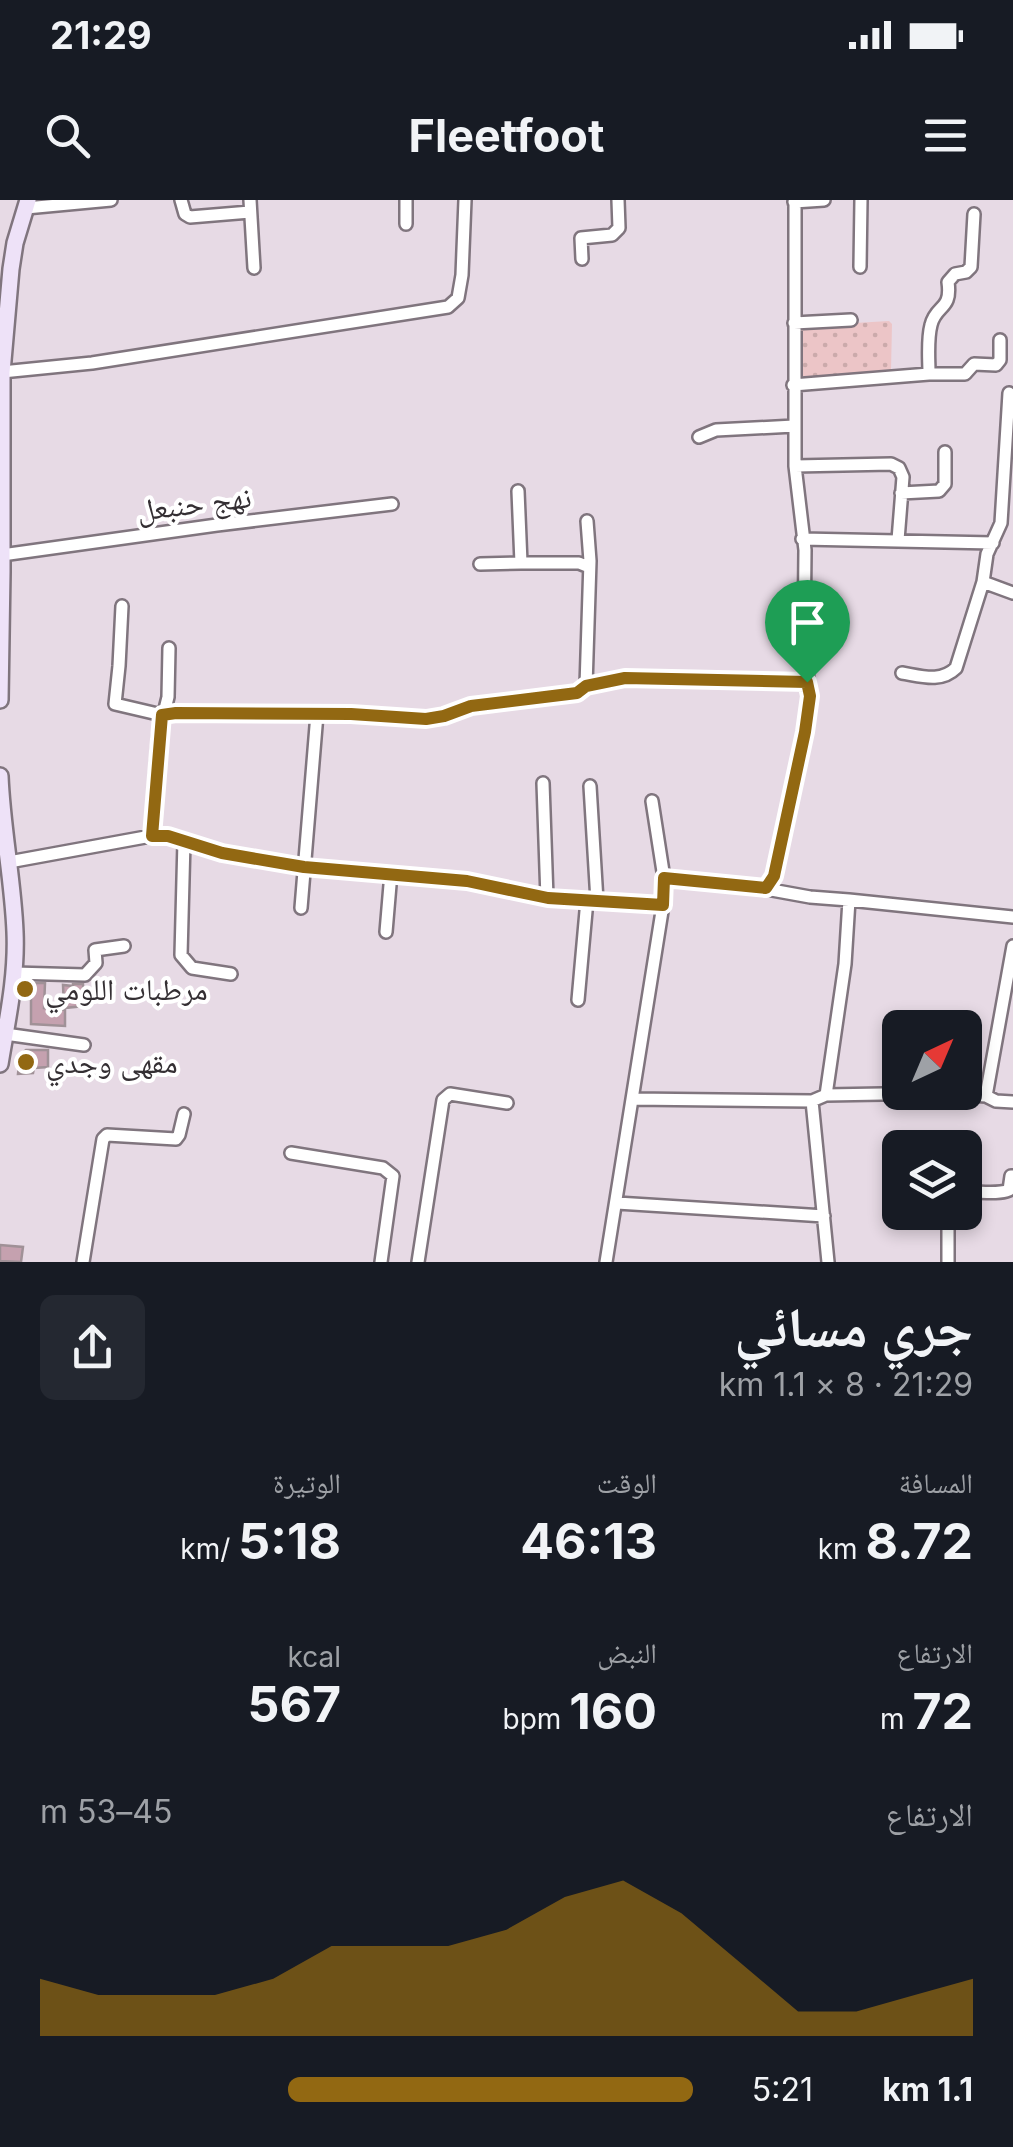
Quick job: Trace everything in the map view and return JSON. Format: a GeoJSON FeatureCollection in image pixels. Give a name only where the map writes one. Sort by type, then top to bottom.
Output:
{"type":"FeatureCollection","features":[{"type":"Feature","properties":{"kind":"street"},"geometry":{"type":"LineString","coordinates":[[0,700],[2,337],[13,256],[27,204],[110,200]]}},
{"type":"Feature","properties":{"kind":"street"},"geometry":{"type":"LineString","coordinates":[[181,200],[185,214],[190,217],[250,206],[254,268]]}},
{"type":"Feature","properties":{"kind":"street"},"geometry":{"type":"LineString","coordinates":[[406,200],[406,224]]}},
{"type":"Feature","properties":{"kind":"street"},"geometry":{"type":"LineString","coordinates":[[2,372],[160,354],[448,307],[458,298],[462,274],[465,200]]}},
{"type":"Feature","properties":{"kind":"street"},"geometry":{"type":"LineString","coordinates":[[582,259],[581,238],[612,236],[619,228],[618,200]]}},
{"type":"Feature","properties":{"kind":"street"},"geometry":{"type":"LineString","coordinates":[[766,888],[774,876],[810,696],[804,646],[805,550],[795,466],[794,201],[824,200]]}},
{"type":"Feature","properties":{"kind":"street"},"geometry":{"type":"LineString","coordinates":[[860,267],[861,200]]}},
{"type":"Feature","properties":{"kind":"street"},"geometry":{"type":"LineString","coordinates":[[929,374],[930,328],[933,318],[948,302],[948,282],[954,274],[971,267],[974,214]]}},
{"type":"Feature","properties":{"kind":"street"},"geometry":{"type":"LineString","coordinates":[[794,323],[851,320]]}},
{"type":"Feature","properties":{"kind":"street"},"geometry":{"type":"LineString","coordinates":[[794,384],[965,374],[974,364],[996,365],[1000,360],[1000,340]]}},
{"type":"Feature","properties":{"kind":"street"},"geometry":{"type":"LineString","coordinates":[[902,673],[938,678],[956,668],[990,548],[1001,523],[1007,486],[1008,393]]}},
{"type":"Feature","properties":{"kind":"street"},"geometry":{"type":"LineString","coordinates":[[699,437],[716,430],[794,426]]}},
{"type":"Feature","properties":{"kind":"street"},"geometry":{"type":"LineString","coordinates":[[901,493],[938,491],[945,484],[944,452]]}},
{"type":"Feature","properties":{"kind":"street"},"geometry":{"type":"LineString","coordinates":[[795,466],[895,465],[903,477],[898,540]]}},
{"type":"Feature","properties":{"kind":"street"},"geometry":{"type":"LineString","coordinates":[[518,491],[520,563]]}},
{"type":"Feature","properties":{"kind":"street","name":"نهج حنبعل"},"geometry":{"type":"LineString","coordinates":[[2,566],[218,525],[392,504]]}},
{"type":"Feature","properties":{"kind":"street"},"geometry":{"type":"LineString","coordinates":[[586,686],[588,520]]}},
{"type":"Feature","properties":{"kind":"street"},"geometry":{"type":"LineString","coordinates":[[802,539],[972,542],[990,548]]}},
{"type":"Feature","properties":{"kind":"street"},"geometry":{"type":"LineString","coordinates":[[480,564],[579,563],[589,567]]}},
{"type":"Feature","properties":{"kind":"street"},"geometry":{"type":"LineString","coordinates":[[983,582],[1013,593]]}},
{"type":"Feature","properties":{"kind":"street"},"geometry":{"type":"LineString","coordinates":[[122,606],[115,704],[162,715],[317,714],[426,719],[471,706],[577,693],[586,686],[625,678],[807,682]]}},
{"type":"Feature","properties":{"kind":"street"},"geometry":{"type":"LineString","coordinates":[[152,836],[162,715],[168,697],[168,648]]}},
{"type":"Feature","properties":{"kind":"street"},"geometry":{"type":"LineString","coordinates":[[301,908],[317,714]]}},
{"type":"Feature","properties":{"kind":"street"},"geometry":{"type":"LineString","coordinates":[[0,776],[15,932],[14,972],[0,1064]]}},
{"type":"Feature","properties":{"kind":"street"},"geometry":{"type":"LineString","coordinates":[[544,783],[548,898]]}},
{"type":"Feature","properties":{"kind":"street"},"geometry":{"type":"LineString","coordinates":[[578,1000],[592,901],[590,786]]}},
{"type":"Feature","properties":{"kind":"street"},"geometry":{"type":"LineString","coordinates":[[606,1262],[663,905],[664,878],[652,801]]}},
{"type":"Feature","properties":{"kind":"street"},"geometry":{"type":"LineString","coordinates":[[9,862],[168,836],[222,853],[304,867],[467,881],[548,898],[663,905]]}},
{"type":"Feature","properties":{"kind":"street"},"geometry":{"type":"LineString","coordinates":[[184,841],[181,956],[192,968],[231,974]]}},
{"type":"Feature","properties":{"kind":"street"},"geometry":{"type":"LineString","coordinates":[[386,932],[390,873]]}},
{"type":"Feature","properties":{"kind":"street"},"geometry":{"type":"LineString","coordinates":[[664,878],[1013,917]]}},
{"type":"Feature","properties":{"kind":"street"},"geometry":{"type":"LineString","coordinates":[[826,1095],[845,964],[849,900]]}},
{"type":"Feature","properties":{"kind":"street"},"geometry":{"type":"LineString","coordinates":[[14,972],[85,975],[96,963],[95,950],[124,946]]}},
{"type":"Feature","properties":{"kind":"street"},"geometry":{"type":"LineString","coordinates":[[986,1096],[1013,946]]}},
{"type":"Feature","properties":{"kind":"street"},"geometry":{"type":"LineString","coordinates":[[5,1034],[84,1046]]}},
{"type":"Feature","properties":{"kind":"street"},"geometry":{"type":"LineString","coordinates":[[632,1098],[812,1101],[826,1095],[939,1093],[1013,1102]]}},
{"type":"Feature","properties":{"kind":"street"},"geometry":{"type":"LineString","coordinates":[[418,1262],[444,1100],[450,1094],[507,1103]]}},
{"type":"Feature","properties":{"kind":"street"},"geometry":{"type":"LineString","coordinates":[[812,1101],[828,1262]]}},
{"type":"Feature","properties":{"kind":"street"},"geometry":{"type":"LineString","coordinates":[[83,1262],[103,1139],[176,1138],[184,1114]]}},
{"type":"Feature","properties":{"kind":"street"},"geometry":{"type":"LineString","coordinates":[[291,1153],[382,1168],[394,1176],[381,1262]]}},
{"type":"Feature","properties":{"kind":"street"},"geometry":{"type":"LineString","coordinates":[[982,1192],[1009,1190],[1013,1176]]}},
{"type":"Feature","properties":{"kind":"street"},"geometry":{"type":"LineString","coordinates":[[617,1203],[824,1216]]}},
{"type":"Feature","properties":{"kind":"street"},"geometry":{"type":"LineString","coordinates":[[948,1230],[948,1262]]}},
{"type":"Feature","properties":{"kind":"shaded area"},"geometry":{"type":"Polygon","coordinates":[[[889,321],[891,371],[806,380],[799,375],[803,326],[889,321]]]}},
{"type":"Feature","properties":{"kind":"building"},"geometry":{"type":"Polygon","coordinates":[[[28,983],[45,983],[44,1008],[65,1010],[65,1026],[31,1024],[31,999],[26,999],[28,983]]]}},
{"type":"Feature","properties":{"kind":"building"},"geometry":{"type":"Polygon","coordinates":[[[83,984],[84,1006],[64,1008],[63,985],[83,984]]]}},
{"type":"Feature","properties":{"kind":"building"},"geometry":{"type":"Polygon","coordinates":[[[26,1050],[48,1050],[48,1067],[18,1074],[20,1055],[26,1050]]]}},
{"type":"Feature","properties":{"kind":"building"},"geometry":{"type":"Polygon","coordinates":[[[0,1245],[23,1247],[21,1262],[0,1261],[0,1245]]]}},
{"type":"Feature","properties":{"kind":"place","name":"مرطبات اللومي"},"geometry":{"type":"Point","coordinates":[25,989]}},
{"type":"Feature","properties":{"kind":"place","name":"مقهى وجدي"},"geometry":{"type":"Point","coordinates":[26,1062]}},
{"type":"Feature","properties":{"kind":"route"},"geometry":{"type":"LineString","coordinates":[[625,678],[807,682],[810,696],[805,732],[774,876],[766,888],[664,878],[663,905],[548,898],[467,881],[304,867],[222,853],[168,836],[152,836],[162,715],[351,714],[426,719],[471,706],[577,693],[586,686],[625,678]]}}]}
